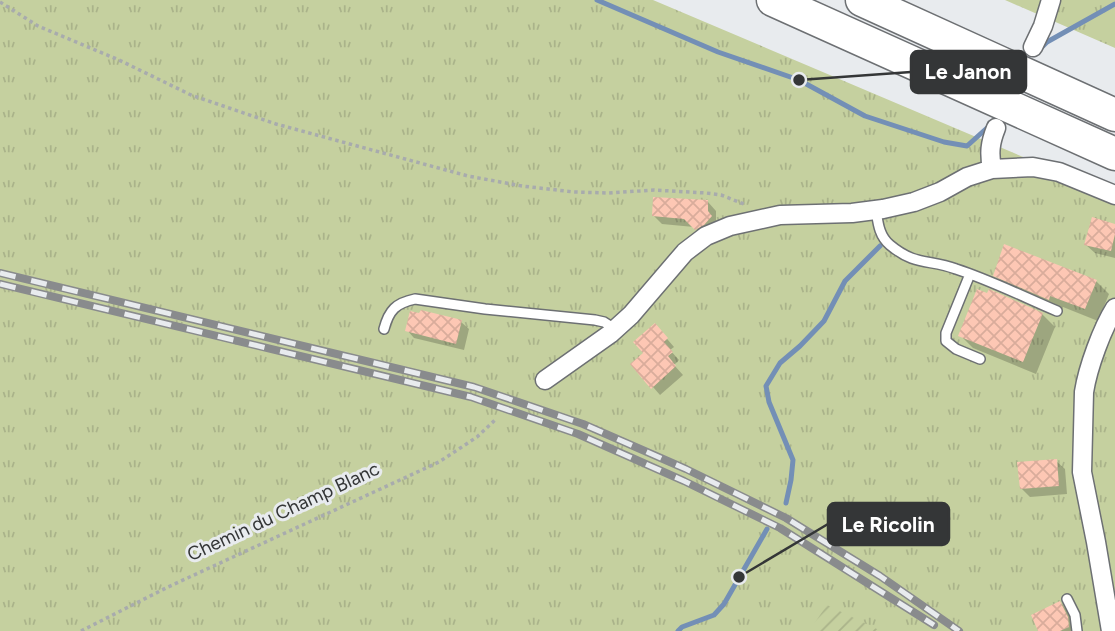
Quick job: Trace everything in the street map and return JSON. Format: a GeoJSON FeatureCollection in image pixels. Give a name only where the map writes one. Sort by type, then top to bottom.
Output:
{"type":"FeatureCollection","features":[{"type":"Feature","properties":{"kind":"highway"},"geometry":{"type":"LineString","coordinates":[[773,0],[1115,154]]}},
{"type":"Feature","properties":{"kind":"highway"},"geometry":{"type":"LineString","coordinates":[[862,0],[1115,115]]}},
{"type":"Feature","properties":{"kind":"street"},"geometry":{"type":"LineString","coordinates":[[1032,47],[1043,26],[1051,0]]}},
{"type":"Feature","properties":{"kind":"street"},"geometry":{"type":"LineString","coordinates":[[992,169],[990,143],[996,128]]}},
{"type":"Feature","properties":{"kind":"street"},"geometry":{"type":"LineString","coordinates":[[545,380],[631,315],[685,252],[706,236],[730,226],[780,215],[852,213],[914,202],[967,177],[992,169],[1033,167],[1059,172],[1115,195]]}},
{"type":"Feature","properties":{"kind":"street"},"geometry":{"type":"LineString","coordinates":[[1111,631],[1082,472],[1086,379],[1115,308]]}},
{"type":"Feature","properties":{"kind":"lane"},"geometry":{"type":"LineString","coordinates":[[876,210],[884,239],[911,259],[954,268],[1057,311]]}},
{"type":"Feature","properties":{"kind":"lane"},"geometry":{"type":"LineString","coordinates":[[970,274],[946,333],[946,341],[956,349],[980,359]]}},
{"type":"Feature","properties":{"kind":"lane"},"geometry":{"type":"LineString","coordinates":[[384,329],[390,312],[405,301],[415,299],[595,320],[615,329]]}},
{"type":"Feature","properties":{"kind":"lane"},"geometry":{"type":"LineString","coordinates":[[1067,599],[1075,615],[1077,631]]}},
{"type":"Feature","properties":{"kind":"path"},"geometry":{"type":"LineString","coordinates":[[0,2],[38,26],[119,60],[191,95],[276,124],[468,176],[574,192],[654,190],[721,195],[759,211],[764,218]]}},
{"type":"Feature","properties":{"kind":"path","name":"Chemin du Champ Blanc"},"geometry":{"type":"LineString","coordinates":[[81,631],[168,587],[439,462],[477,437],[495,420]]}},
{"type":"Feature","properties":{"kind":"green space"},"geometry":{"type":"Polygon","coordinates":[[[0,0],[653,0],[1115,196],[1115,631],[0,631],[0,0]]]}},
{"type":"Feature","properties":{"kind":"green space"},"geometry":{"type":"Polygon","coordinates":[[[1005,0],[1115,0],[1115,48],[1005,0]]]}},
{"type":"Feature","properties":{"kind":"green space"},"geometry":{"type":"Polygon","coordinates":[[[827,605],[881,631],[809,631],[827,605]]]}},
{"type":"Feature","properties":{"kind":"building"},"geometry":{"type":"Polygon","coordinates":[[[653,197],[708,200],[708,211],[712,216],[695,230],[684,219],[652,216],[653,197]]]}},
{"type":"Feature","properties":{"kind":"building"},"geometry":{"type":"Polygon","coordinates":[[[1092,217],[1115,224],[1111,251],[1084,245],[1092,217]]]}},
{"type":"Feature","properties":{"kind":"building"},"geometry":{"type":"Polygon","coordinates":[[[1004,244],[1097,280],[1085,309],[1050,296],[1049,300],[993,276],[1004,244]]]}},
{"type":"Feature","properties":{"kind":"building"},"geometry":{"type":"Polygon","coordinates":[[[977,289],[987,293],[989,289],[1043,313],[1023,362],[958,336],[977,289]]]}},
{"type":"Feature","properties":{"kind":"building"},"geometry":{"type":"Polygon","coordinates":[[[421,310],[462,320],[456,344],[405,331],[410,311],[419,313],[421,310]]]}},
{"type":"Feature","properties":{"kind":"building"},"geometry":{"type":"Polygon","coordinates":[[[655,323],[668,338],[664,342],[673,352],[668,356],[676,366],[651,389],[630,364],[643,353],[633,342],[655,323]]]}},
{"type":"Feature","properties":{"kind":"building"},"geometry":{"type":"Polygon","coordinates":[[[1057,459],[1059,486],[1020,489],[1017,462],[1057,459]]]}},
{"type":"Feature","properties":{"kind":"building"},"geometry":{"type":"Polygon","coordinates":[[[1060,601],[1068,617],[1069,627],[1060,631],[1038,631],[1031,615],[1060,601]]]}},
{"type":"Feature","properties":{"kind":"waterway"},"geometry":{"type":"LineString","coordinates":[[597,0],[718,52],[799,80],[865,116],[944,142],[967,146],[987,128]]}},
{"type":"Feature","properties":{"kind":"waterway"},"geometry":{"type":"LineString","coordinates":[[1039,50],[1047,42],[1115,4]]}},
{"type":"Feature","properties":{"kind":"waterway"},"geometry":{"type":"LineString","coordinates":[[786,503],[793,460],[769,402],[766,386],[780,363],[824,321],[845,281],[880,246]]}},
{"type":"Feature","properties":{"kind":"waterway"},"geometry":{"type":"LineString","coordinates":[[678,631],[714,615],[724,604],[767,529]]}},
{"type":"Feature","properties":{"kind":"railway"},"geometry":{"type":"LineString","coordinates":[[0,273],[474,387],[583,424],[686,469],[786,518],[880,576],[959,631]]}},
{"type":"Feature","properties":{"kind":"railway"},"geometry":{"type":"LineString","coordinates":[[0,284],[471,397],[578,434],[684,481],[780,528],[934,625]]}},
{"type":"Feature","properties":{"kind":"place","name":"Le Janon"},"geometry":{"type":"Point","coordinates":[799,80]}},
{"type":"Feature","properties":{"kind":"place","name":"Le Ricolin"},"geometry":{"type":"Point","coordinates":[739,577]}}]}
